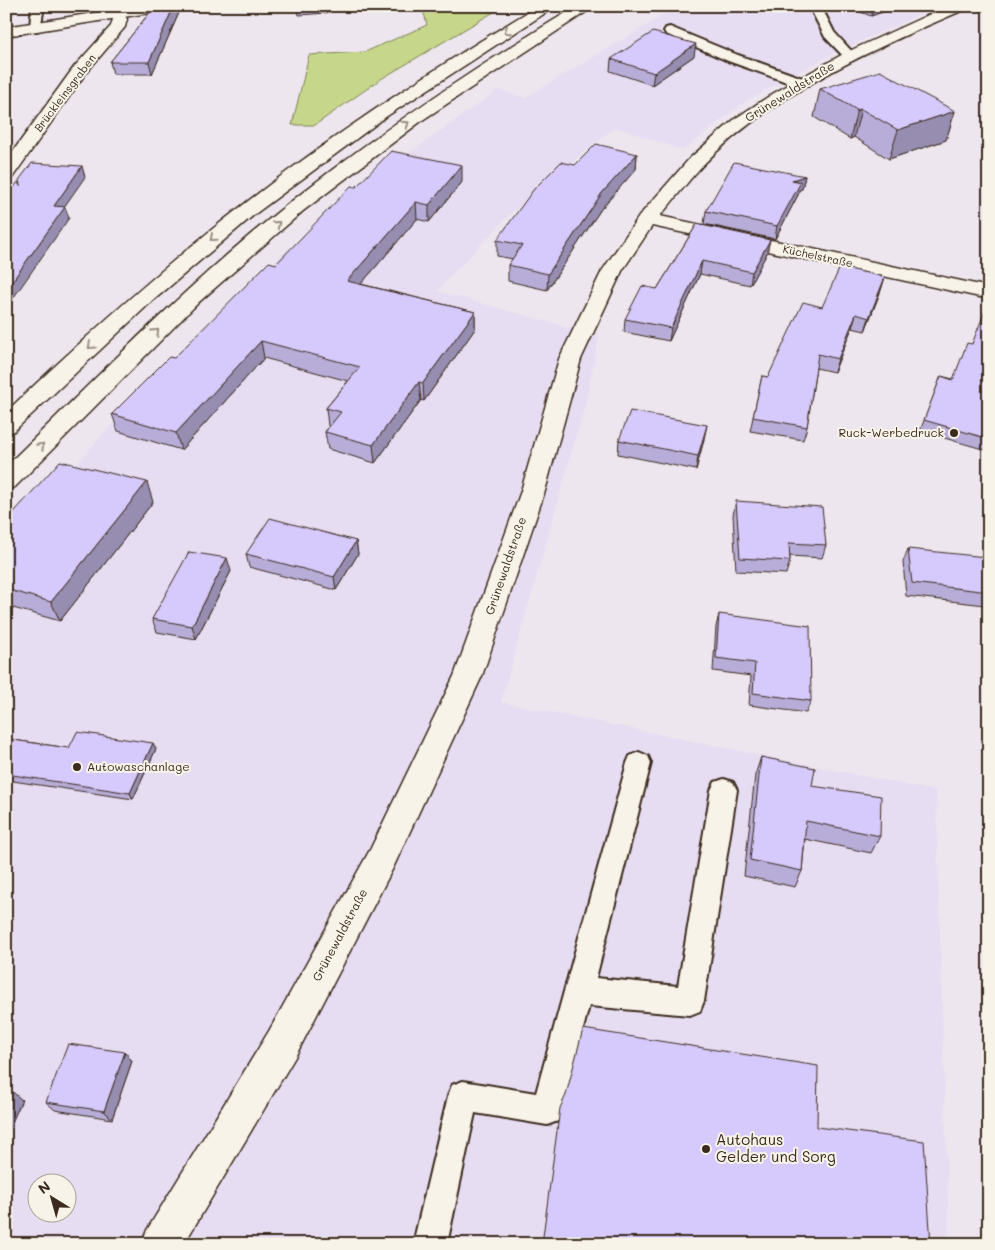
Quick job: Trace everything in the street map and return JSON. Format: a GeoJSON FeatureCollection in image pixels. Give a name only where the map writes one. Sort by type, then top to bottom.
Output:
{"type":"FeatureCollection","features":[{"type":"Feature","properties":{"kind":"main road"},"geometry":{"type":"LineString","coordinates":[[6,32],[167,6]]}},
{"type":"Feature","properties":{"kind":"main road"},"geometry":{"type":"LineString","coordinates":[[6,426],[128,312],[221,232],[283,182],[442,71],[549,6]]}},
{"type":"Feature","properties":{"kind":"main road"},"geometry":{"type":"LineString","coordinates":[[6,481],[101,385],[181,309],[257,240],[313,194],[383,140],[460,87],[588,6]]}},
{"type":"Feature","properties":{"kind":"main road","name":"Grünewaldstraße"},"geometry":{"type":"LineString","coordinates":[[161,1244],[282,1044],[382,858],[468,676],[533,491],[570,359],[612,271],[647,219],[696,162],[748,118],[850,56],[961,6]]}},
{"type":"Feature","properties":{"kind":"main road","name":"Brückleinsgraben"},"geometry":{"type":"LineString","coordinates":[[6,174],[80,70],[118,27],[120,19],[116,13]]}},
{"type":"Feature","properties":{"kind":"main road"},"geometry":{"type":"LineString","coordinates":[[6,146],[26,145]]}},
{"type":"Feature","properties":{"kind":"main road","name":"Küchelstraße"},"geometry":{"type":"LineString","coordinates":[[647,219],[989,293]]}},
{"type":"Feature","properties":{"kind":"lane"},"geometry":{"type":"LineString","coordinates":[[36,27],[38,6]]}},
{"type":"Feature","properties":{"kind":"lane"},"geometry":{"type":"LineString","coordinates":[[815,6],[829,34],[850,56]]}},
{"type":"Feature","properties":{"kind":"lane"},"geometry":{"type":"LineString","coordinates":[[670,31],[803,83]]}},
{"type":"Feature","properties":{"kind":"lane"},"geometry":{"type":"LineString","coordinates":[[430,1244],[463,1096],[547,1110],[639,763]]}},
{"type":"Feature","properties":{"kind":"lane"},"geometry":{"type":"LineString","coordinates":[[578,991],[690,1001],[724,790]]}},
{"type":"Feature","properties":{"kind":"shaded area"},"geometry":{"type":"Polygon","coordinates":[[[679,6],[939,6],[832,54],[746,101],[683,150],[615,127],[510,214],[437,291],[599,336],[586,401],[501,702],[936,791],[949,1244],[6,1244],[6,542],[143,390],[264,270],[373,179],[498,90],[525,98],[679,6]]]}},
{"type":"Feature","properties":{"kind":"green space"},"geometry":{"type":"Polygon","coordinates":[[[409,6],[504,6],[381,79],[315,125],[292,125],[309,55],[365,52],[427,25],[424,13],[409,6]]]}},
{"type":"Feature","properties":{"kind":"building"},"geometry":{"type":"Polygon","coordinates":[[[155,6],[174,6],[149,62],[110,62],[155,6]]]}},
{"type":"Feature","properties":{"kind":"building"},"geometry":{"type":"Polygon","coordinates":[[[653,32],[696,44],[654,73],[611,59],[653,32]]]}},
{"type":"Feature","properties":{"kind":"building"},"geometry":{"type":"Polygon","coordinates":[[[880,71],[955,111],[898,130],[820,89],[880,71]]]}},
{"type":"Feature","properties":{"kind":"building"},"geometry":{"type":"Polygon","coordinates":[[[596,144],[637,154],[602,193],[548,274],[508,265],[522,245],[497,240],[534,189],[561,162],[575,165],[596,144]]]}},
{"type":"Feature","properties":{"kind":"building"},"geometry":{"type":"Polygon","coordinates":[[[391,151],[462,165],[429,205],[416,202],[347,281],[475,312],[423,383],[419,382],[373,445],[325,432],[341,412],[326,408],[360,367],[261,341],[176,433],[112,414],[169,357],[174,358],[269,262],[276,264],[351,186],[356,187],[391,151]]]}},
{"type":"Feature","properties":{"kind":"building"},"geometry":{"type":"Polygon","coordinates":[[[734,162],[805,176],[792,180],[801,182],[777,226],[706,211],[734,162]]]}},
{"type":"Feature","properties":{"kind":"building"},"geometry":{"type":"Polygon","coordinates":[[[32,163],[82,166],[54,206],[65,207],[6,290],[6,197],[18,182],[20,186],[19,180],[32,163]]]}},
{"type":"Feature","properties":{"kind":"building"},"geometry":{"type":"Polygon","coordinates":[[[697,224],[770,240],[752,272],[702,261],[671,328],[625,319],[642,286],[657,289],[697,224]]]}},
{"type":"Feature","properties":{"kind":"building"},"geometry":{"type":"Polygon","coordinates":[[[840,267],[885,277],[869,318],[856,314],[838,359],[818,354],[807,427],[753,417],[762,376],[768,377],[803,302],[822,307],[840,267]]]}},
{"type":"Feature","properties":{"kind":"building"},"geometry":{"type":"Polygon","coordinates":[[[985,311],[989,312],[989,439],[924,420],[941,376],[953,380],[967,343],[972,344],[985,311]]]}},
{"type":"Feature","properties":{"kind":"building"},"geometry":{"type":"Polygon","coordinates":[[[630,411],[707,425],[698,456],[619,440],[630,411]]]}},
{"type":"Feature","properties":{"kind":"building"},"geometry":{"type":"Polygon","coordinates":[[[60,461],[147,482],[51,602],[6,589],[6,521],[60,461]]]}},
{"type":"Feature","properties":{"kind":"building"},"geometry":{"type":"Polygon","coordinates":[[[736,501],[822,507],[826,545],[789,543],[790,561],[740,558],[736,501]]]}},
{"type":"Feature","properties":{"kind":"building"},"geometry":{"type":"Polygon","coordinates":[[[270,518],[356,541],[334,577],[246,554],[270,518]]]}},
{"type":"Feature","properties":{"kind":"building"},"geometry":{"type":"Polygon","coordinates":[[[908,549],[986,557],[989,574],[989,592],[912,583],[908,549]]]}},
{"type":"Feature","properties":{"kind":"building"},"geometry":{"type":"Polygon","coordinates":[[[189,552],[227,558],[192,626],[152,619],[189,552]]]}},
{"type":"Feature","properties":{"kind":"building"},"geometry":{"type":"Polygon","coordinates":[[[719,614],[810,626],[811,701],[753,693],[755,663],[716,658],[719,614]]]}},
{"type":"Feature","properties":{"kind":"building","name":"Autowaschanlage"},"geometry":{"type":"Polygon","coordinates":[[[77,732],[153,743],[130,793],[6,774],[6,739],[69,748],[77,732]]]}},
{"type":"Feature","properties":{"kind":"building"},"geometry":{"type":"Polygon","coordinates":[[[761,757],[815,768],[812,786],[881,796],[880,836],[806,821],[802,871],[750,860],[761,757]]]}},
{"type":"Feature","properties":{"kind":"building","name":"Autohaus Gelder und Sorg"},"geometry":{"type":"Polygon","coordinates":[[[583,1029],[818,1066],[817,1127],[924,1141],[931,1244],[542,1244],[560,1108],[566,1095],[583,1029]]]}},
{"type":"Feature","properties":{"kind":"building"},"geometry":{"type":"Polygon","coordinates":[[[68,1044],[125,1052],[104,1111],[46,1102],[68,1044]]]}},
{"type":"Feature","properties":{"kind":"place","name":"Ruck-Werbedruck"},"geometry":{"type":"Point","coordinates":[954,433]}},
{"type":"Feature","properties":{"kind":"place","name":"Autowaschanlage"},"geometry":{"type":"Point","coordinates":[77,767]}},
{"type":"Feature","properties":{"kind":"place","name":"Autohaus Gelder und Sorg"},"geometry":{"type":"Point","coordinates":[706,1149]}}]}
